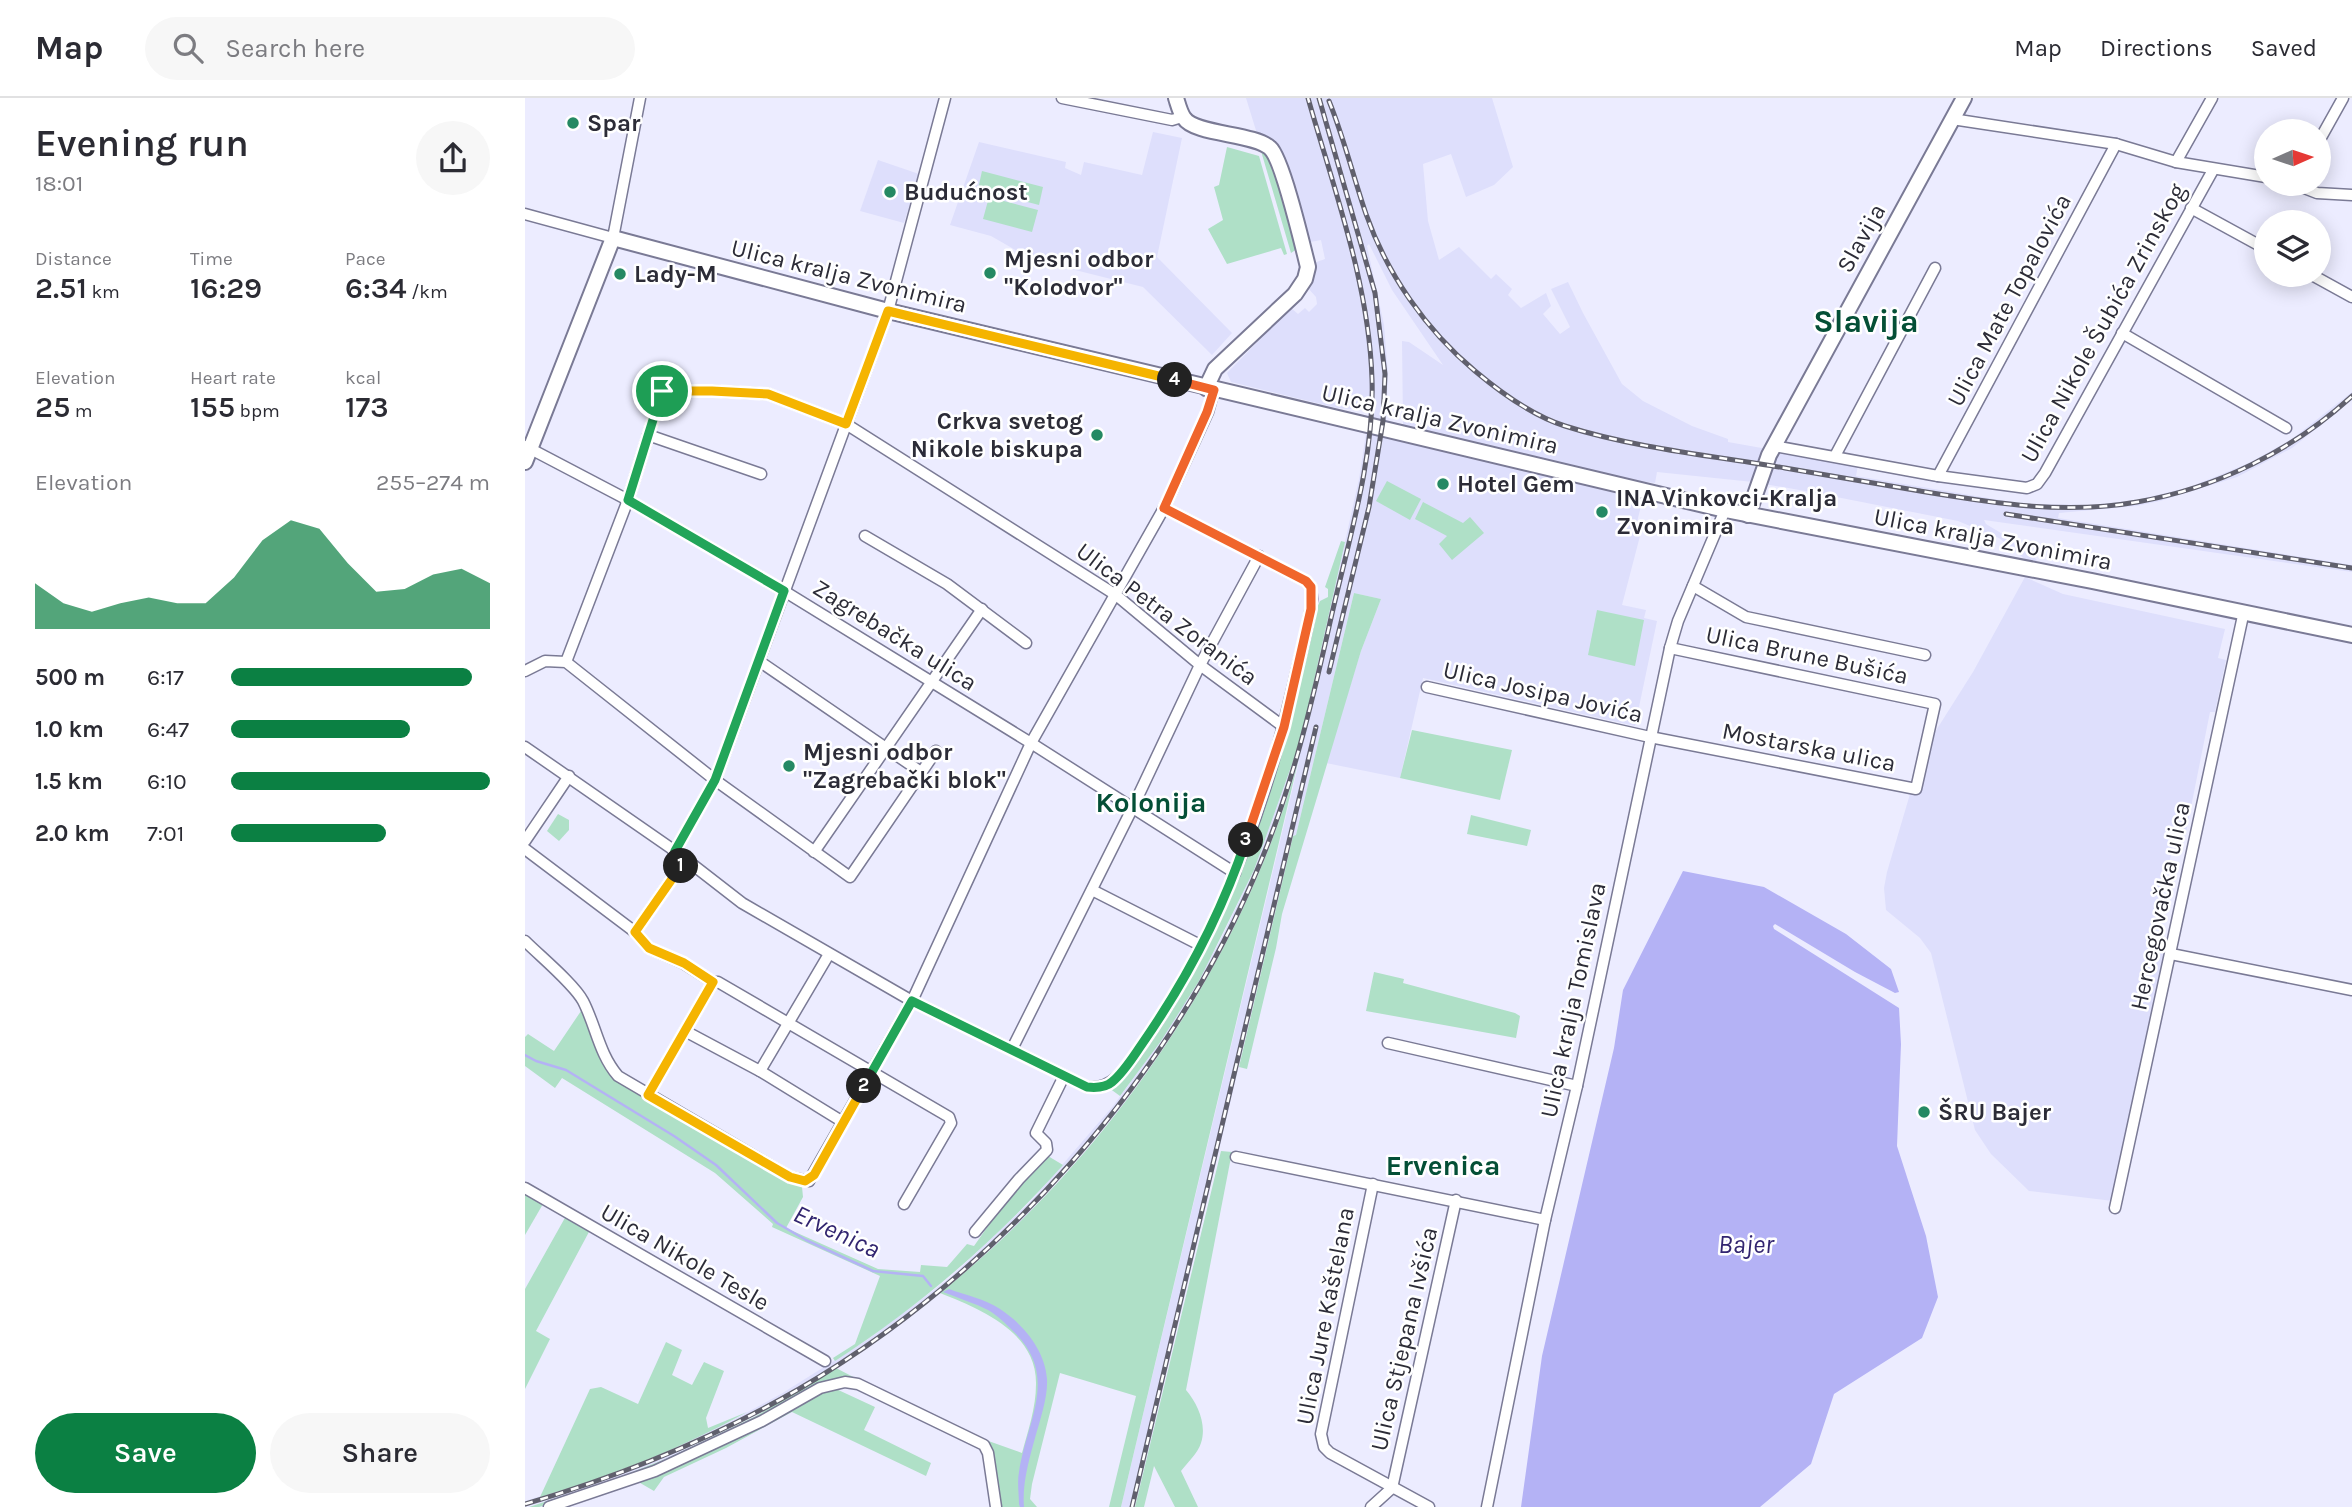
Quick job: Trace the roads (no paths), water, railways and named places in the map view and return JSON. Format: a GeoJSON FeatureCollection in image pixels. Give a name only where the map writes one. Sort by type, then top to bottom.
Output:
{"type":"FeatureCollection","features":[{"type":"Feature","properties":{"kind":"main road"},"geometry":{"type":"LineString","coordinates":[[1176,98],[1182,117],[1193,125],[1257,142],[1272,149],[1280,167],[1306,259],[1307,273],[1295,294],[1215,369],[1210,389]]}},
{"type":"Feature","properties":{"kind":"main road","name":"Slavija"},"geometry":{"type":"LineString","coordinates":[[1748,515],[1762,469],[1964,98]]}},
{"type":"Feature","properties":{"kind":"main road","name":"Ulica kralja Zvonimira"},"geometry":{"type":"LineString","coordinates":[[613,238],[888,311],[1725,510],[2244,611],[2352,635]]}},
{"type":"Feature","properties":{"kind":"main road"},"geometry":{"type":"LineString","coordinates":[[525,462],[528,447],[613,238]]}},
{"type":"Feature","properties":{"kind":"street"},"geometry":{"type":"LineString","coordinates":[[613,238],[640,98]]}},
{"type":"Feature","properties":{"kind":"street"},"geometry":{"type":"LineString","coordinates":[[675,851],[715,780],[888,311],[945,98]]}},
{"type":"Feature","properties":{"kind":"street"},"geometry":{"type":"LineString","coordinates":[[1062,98],[1172,120],[1182,117]]}},
{"type":"Feature","properties":{"kind":"street"},"geometry":{"type":"LineString","coordinates":[[2176,162],[2211,98]]}},
{"type":"Feature","properties":{"kind":"street"},"geometry":{"type":"LineString","coordinates":[[2331,120],[2343,98]]}},
{"type":"Feature","properties":{"kind":"street"},"geometry":{"type":"LineString","coordinates":[[1952,119],[2116,144],[2176,162],[2254,175]]}},
{"type":"Feature","properties":{"kind":"street","name":"Ulica Mate Topalovića"},"geometry":{"type":"LineString","coordinates":[[1938,476],[2116,144]]}},
{"type":"Feature","properties":{"kind":"street","name":"Ulica Nikole Šubića Zrinskog"},"geometry":{"type":"LineString","coordinates":[[1774,446],[1938,476],[2027,488],[2037,484],[2213,170]]}},
{"type":"Feature","properties":{"kind":"street"},"geometry":{"type":"LineString","coordinates":[[2331,194],[2352,195]]}},
{"type":"Feature","properties":{"kind":"street"},"geometry":{"type":"LineString","coordinates":[[2191,208],[2254,242]]}},
{"type":"Feature","properties":{"kind":"street","name":"Ulica kralja Zvonimira"},"geometry":{"type":"LineString","coordinates":[[525,214],[613,238]]}},
{"type":"Feature","properties":{"kind":"street"},"geometry":{"type":"LineString","coordinates":[[1835,456],[1935,268]]}},
{"type":"Feature","properties":{"kind":"street"},"geometry":{"type":"LineString","coordinates":[[2331,285],[2352,297]]}},
{"type":"Feature","properties":{"kind":"street"},"geometry":{"type":"LineString","coordinates":[[2122,333],[2286,428]]}},
{"type":"Feature","properties":{"kind":"street"},"geometry":{"type":"LineString","coordinates":[[525,941],[582,999],[608,1065],[618,1076],[790,1177],[805,1181],[814,1175],[912,1001],[1031,743],[1164,508],[1207,412],[1210,389]]}},
{"type":"Feature","properties":{"kind":"street","name":"Ulica Petra Zoranića"},"geometry":{"type":"LineString","coordinates":[[648,435],[662,391],[768,394],[846,424],[1116,595],[1200,666],[1284,727]]}},
{"type":"Feature","properties":{"kind":"street"},"geometry":{"type":"LineString","coordinates":[[566,662],[628,500],[648,435],[761,474]]}},
{"type":"Feature","properties":{"kind":"street","name":"Zagrebačka ulica"},"geometry":{"type":"LineString","coordinates":[[528,447],[628,500],[784,591],[1235,873]]}},
{"type":"Feature","properties":{"kind":"street"},"geometry":{"type":"LineString","coordinates":[[525,747],[675,851],[742,903],[829,954],[912,1001],[1087,1087],[1105,1086],[1113,1082],[1126,1067],[1161,1017],[1235,873],[1284,727],[1311,609],[1311,587],[1306,581],[1164,508]]}},
{"type":"Feature","properties":{"kind":"street","name":"Ulica kralja Tomislava"},"geometry":{"type":"LineString","coordinates":[[1487,1507],[1545,1220],[1577,1086],[1670,648],[1678,621],[1725,510]]}},
{"type":"Feature","properties":{"kind":"street"},"geometry":{"type":"LineString","coordinates":[[865,536],[947,584],[1026,643]]}},
{"type":"Feature","properties":{"kind":"street"},"geometry":{"type":"LineString","coordinates":[[1012,1049],[1200,666],[1259,556]]}},
{"type":"Feature","properties":{"kind":"street"},"geometry":{"type":"LineString","coordinates":[[1693,586],[1746,617],[1925,655]]}},
{"type":"Feature","properties":{"kind":"street"},"geometry":{"type":"LineString","coordinates":[[814,852],[982,609]]}},
{"type":"Feature","properties":{"kind":"street","name":"Hercegovačka ulica"},"geometry":{"type":"LineString","coordinates":[[2115,1208],[2244,611]]}},
{"type":"Feature","properties":{"kind":"street","name":"Ulica Brune Bušića"},"geometry":{"type":"LineString","coordinates":[[1670,648],[1935,704]]}},
{"type":"Feature","properties":{"kind":"street"},"geometry":{"type":"LineString","coordinates":[[759,661],[921,772]]}},
{"type":"Feature","properties":{"kind":"street"},"geometry":{"type":"LineString","coordinates":[[525,671],[545,662],[566,662],[715,780],[850,877],[936,751]]}},
{"type":"Feature","properties":{"kind":"street","name":"Ulica Josipa Jovića"},"geometry":{"type":"LineString","coordinates":[[1427,687],[1650,737]]}},
{"type":"Feature","properties":{"kind":"street","name":"Mostarska ulica"},"geometry":{"type":"LineString","coordinates":[[1650,737],[1916,789],[1935,704]]}},
{"type":"Feature","properties":{"kind":"street"},"geometry":{"type":"LineString","coordinates":[[525,841],[569,776]]}},
{"type":"Feature","properties":{"kind":"street"},"geometry":{"type":"LineString","coordinates":[[525,849],[635,932],[649,948],[684,963],[713,982],[718,982],[949,1117],[950,1123],[904,1204]]}},
{"type":"Feature","properties":{"kind":"street"},"geometry":{"type":"LineString","coordinates":[[635,932],[685,860]]}},
{"type":"Feature","properties":{"kind":"street"},"geometry":{"type":"LineString","coordinates":[[1092,890],[1200,945]]}},
{"type":"Feature","properties":{"kind":"street"},"geometry":{"type":"LineString","coordinates":[[760,1071],[829,954]]}},
{"type":"Feature","properties":{"kind":"street"},"geometry":{"type":"LineString","coordinates":[[2171,954],[2352,990]]}},
{"type":"Feature","properties":{"kind":"street"},"geometry":{"type":"LineString","coordinates":[[648,1095],[713,982]]}},
{"type":"Feature","properties":{"kind":"street"},"geometry":{"type":"LineString","coordinates":[[685,1031],[760,1071],[843,1122]]}},
{"type":"Feature","properties":{"kind":"street"},"geometry":{"type":"LineString","coordinates":[[1388,1043],[1577,1086]]}},
{"type":"Feature","properties":{"kind":"street"},"geometry":{"type":"LineString","coordinates":[[975,1232],[1047,1150],[1046,1143],[1036,1133],[1064,1076]]}},
{"type":"Feature","properties":{"kind":"street"},"geometry":{"type":"LineString","coordinates":[[1236,1157],[1545,1220]]}},
{"type":"Feature","properties":{"kind":"street","name":"Ulica Jure Kaštelana"},"geometry":{"type":"LineString","coordinates":[[1373,1184],[1321,1434],[1324,1447],[1330,1453],[1392,1488]]}},
{"type":"Feature","properties":{"kind":"street","name":"Ulica Nikole Tesle"},"geometry":{"type":"LineString","coordinates":[[525,1188],[825,1360]]}},
{"type":"Feature","properties":{"kind":"street","name":"Ulica Stjepana Ivšića"},"geometry":{"type":"LineString","coordinates":[[1392,1488],[1457,1200]]}},
{"type":"Feature","properties":{"kind":"street"},"geometry":{"type":"LineString","coordinates":[[549,1507],[655,1471],[762,1422],[820,1388],[845,1382],[858,1384],[984,1445],[988,1452],[996,1507]]}},
{"type":"Feature","properties":{"kind":"street"},"geometry":{"type":"LineString","coordinates":[[1371,1507],[1392,1488],[1429,1507]]}},
{"type":"Feature","properties":{"kind":"water","name":"Bajer"},"geometry":{"type":"Polygon","coordinates":[[[1683,871],[1764,887],[1846,934],[1891,969],[1899,992],[1895,993],[1775,924],[1773,926],[1899,1008],[1901,1044],[1897,1146],[1926,1236],[1938,1297],[1922,1338],[1834,1394],[1811,1464],[1760,1507],[1521,1507],[1542,1356],[1614,1048],[1623,990],[1683,871]]]}},
{"type":"Feature","properties":{"kind":"water"},"geometry":{"type":"Polygon","coordinates":[[[949,1289],[988,1302],[1009,1315],[1031,1339],[1042,1358],[1047,1379],[1046,1393],[1030,1455],[1024,1507],[1019,1504],[1018,1476],[1037,1398],[1035,1365],[1027,1348],[1001,1320],[988,1310],[943,1292],[949,1289]]]}},
{"type":"Feature","properties":{"kind":"waterway","name":"Ervenica"},"geometry":{"type":"LineString","coordinates":[[525,1055],[566,1070],[674,1136],[716,1165],[777,1223],[806,1240],[873,1271],[923,1276],[931,1286]]}},
{"type":"Feature","properties":{"kind":"railway"},"geometry":{"type":"LineString","coordinates":[[525,1504],[665,1455],[766,1407],[873,1342],[943,1287],[1010,1227],[1072,1162],[1129,1092],[1180,1018],[1224,941],[1272,833],[1300,746],[1351,535],[1369,441],[1372,379],[1364,308],[1349,237],[1308,98]]}},
{"type":"Feature","properties":{"kind":"railway"},"geometry":{"type":"LineString","coordinates":[[1319,98],[1375,293],[1385,374],[1383,421],[1369,507],[1329,672]]}},
{"type":"Feature","properties":{"kind":"railway"},"geometry":{"type":"LineString","coordinates":[[1329,101],[1366,214],[1385,258],[1410,300],[1457,355],[1506,395],[1553,422],[1591,434],[1674,451],[1974,500],[2029,506],[2110,506],[2167,496],[2224,477],[2279,450],[2329,416],[2352,396]]}},
{"type":"Feature","properties":{"kind":"railway"},"geometry":{"type":"LineString","coordinates":[[2006,514],[2352,568]]}},
{"type":"Feature","properties":{"kind":"railway"},"geometry":{"type":"LineString","coordinates":[[1132,1507],[1316,727]]}},
{"type":"Feature","properties":{"kind":"place","name":"Spar"},"geometry":{"type":"Point","coordinates":[573,123]}},
{"type":"Feature","properties":{"kind":"place","name":"Budućnost"},"geometry":{"type":"Point","coordinates":[890,192]}},
{"type":"Feature","properties":{"kind":"place","name":"Mjesni odbor \"Kolodvor\""},"geometry":{"type":"Point","coordinates":[990,273]}},
{"type":"Feature","properties":{"kind":"place","name":"Lady-M"},"geometry":{"type":"Point","coordinates":[620,274]}},
{"type":"Feature","properties":{"kind":"place","name":"Crkva svetog Nikole biskupa"},"geometry":{"type":"Point","coordinates":[1097,435]}},
{"type":"Feature","properties":{"kind":"place","name":"Hotel Gem"},"geometry":{"type":"Point","coordinates":[1443,484]}},
{"type":"Feature","properties":{"kind":"place","name":"INA Vinkovci-Kralja Zvonimira"},"geometry":{"type":"Point","coordinates":[1602,512]}},
{"type":"Feature","properties":{"kind":"place","name":"Mjesni odbor \"Zagrebački blok\""},"geometry":{"type":"Point","coordinates":[789,766]}},
{"type":"Feature","properties":{"kind":"place","name":"ŠRU Bajer"},"geometry":{"type":"Point","coordinates":[1924,1112]}},
{"type":"Feature","properties":{"kind":"district","name":"Slavija"},"geometry":{"type":"Point","coordinates":[1866,321]}},
{"type":"Feature","properties":{"kind":"district","name":"Kolonija"},"geometry":{"type":"Point","coordinates":[1151,802]}},
{"type":"Feature","properties":{"kind":"district","name":"Ervenica"},"geometry":{"type":"Point","coordinates":[1443,1165]}}]}
